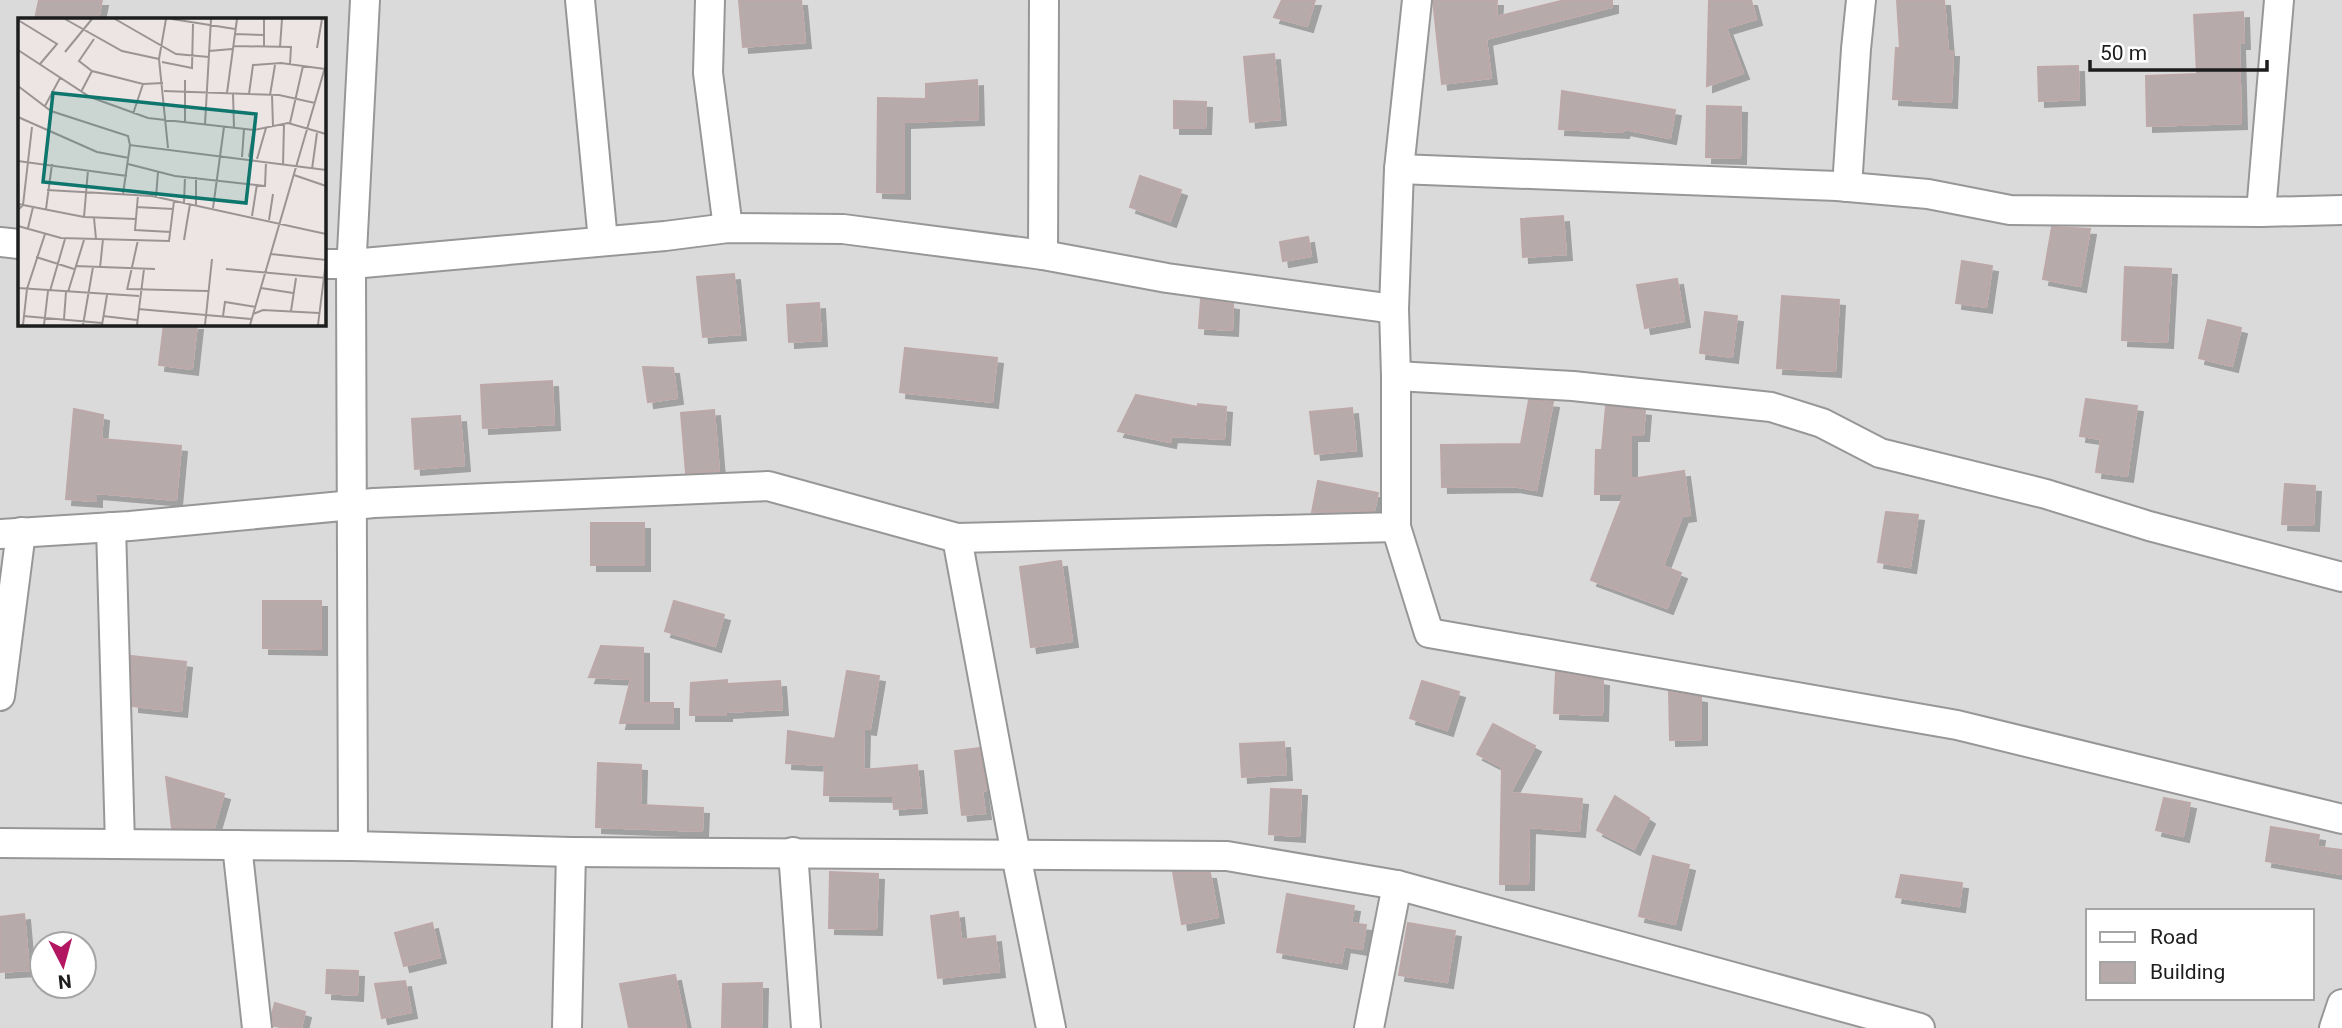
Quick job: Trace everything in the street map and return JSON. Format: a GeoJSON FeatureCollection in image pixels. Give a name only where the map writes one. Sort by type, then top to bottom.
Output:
{"type":"FeatureCollection","features":[{"type":"Feature","properties":{"kind":"street"},"geometry":{"type":"LineString","coordinates":[[353,846],[352,264],[365,0]]}},
{"type":"Feature","properties":{"kind":"street"},"geometry":{"type":"LineString","coordinates":[[580,0],[603,241]]}},
{"type":"Feature","properties":{"kind":"street"},"geometry":{"type":"LineString","coordinates":[[710,0],[708,73],[728,228]]}},
{"type":"Feature","properties":{"kind":"street"},"geometry":{"type":"LineString","coordinates":[[1043,255],[1044,0]]}},
{"type":"Feature","properties":{"kind":"street"},"geometry":{"type":"LineString","coordinates":[[1418,0],[1399,169],[1394,309],[1396,527],[1429,632],[1956,725],[2341,815]]}},
{"type":"Feature","properties":{"kind":"street"},"geometry":{"type":"LineString","coordinates":[[1847,187],[1861,0]]}},
{"type":"Feature","properties":{"kind":"street"},"geometry":{"type":"LineString","coordinates":[[2261,212],[2279,0]]}},
{"type":"Feature","properties":{"kind":"street"},"geometry":{"type":"LineString","coordinates":[[1399,169],[1847,187],[1928,194],[2010,210],[2342,210]]}},
{"type":"Feature","properties":{"kind":"street"},"geometry":{"type":"LineString","coordinates":[[326,264],[352,264],[665,236],[728,228],[843,229],[1043,255],[1167,278],[1394,309]]}},
{"type":"Feature","properties":{"kind":"street"},"geometry":{"type":"LineString","coordinates":[[0,242],[18,244]]}},
{"type":"Feature","properties":{"kind":"street"},"geometry":{"type":"LineString","coordinates":[[1396,376],[1573,386],[1771,407],[1822,422],[1880,453],[2046,495],[2149,526],[2342,577]]}},
{"type":"Feature","properties":{"kind":"street"},"geometry":{"type":"LineString","coordinates":[[0,696],[10,533],[352,506],[768,486],[957,538],[1396,527]]}},
{"type":"Feature","properties":{"kind":"street"},"geometry":{"type":"LineString","coordinates":[[111,527],[120,844]]}},
{"type":"Feature","properties":{"kind":"street"},"geometry":{"type":"LineString","coordinates":[[957,538],[1051,1028]]}},
{"type":"Feature","properties":{"kind":"street"},"geometry":{"type":"LineString","coordinates":[[0,843],[353,846],[571,852],[1227,856],[1397,885],[1920,1028]]}},
{"type":"Feature","properties":{"kind":"street"},"geometry":{"type":"LineString","coordinates":[[237,845],[257,1028]]}},
{"type":"Feature","properties":{"kind":"street"},"geometry":{"type":"LineString","coordinates":[[567,1028],[571,852]]}},
{"type":"Feature","properties":{"kind":"street"},"geometry":{"type":"LineString","coordinates":[[793,852],[806,1028]]}},
{"type":"Feature","properties":{"kind":"street"},"geometry":{"type":"LineString","coordinates":[[1369,1028],[1397,885]]}},
{"type":"Feature","properties":{"kind":"street"},"geometry":{"type":"LineString","coordinates":[[2334,1028],[2342,1004]]}},
{"type":"Feature","properties":{"kind":"shaded area"},"geometry":{"type":"Polygon","coordinates":[[[0,0],[2342,0],[2342,1028],[0,1028],[0,0]]]}},
{"type":"Feature","properties":{"kind":"building"},"geometry":{"type":"Polygon","coordinates":[[[39,0],[102,0],[98,18],[35,18],[39,0]]]}},
{"type":"Feature","properties":{"kind":"building"},"geometry":{"type":"Polygon","coordinates":[[[739,0],[801,0],[805,42],[743,47],[739,0]]]}},
{"type":"Feature","properties":{"kind":"building"},"geometry":{"type":"Polygon","coordinates":[[[1282,0],[1315,0],[1307,26],[1274,17],[1282,0]]]}},
{"type":"Feature","properties":{"kind":"building"},"geometry":{"type":"Polygon","coordinates":[[[1433,0],[1497,0],[1496,17],[1565,0],[1612,0],[1612,7],[1486,39],[1491,78],[1442,84],[1433,0]]]}},
{"type":"Feature","properties":{"kind":"building"},"geometry":{"type":"Polygon","coordinates":[[[1709,0],[1751,0],[1756,19],[1726,28],[1743,73],[1707,86],[1709,0]]]}},
{"type":"Feature","properties":{"kind":"building"},"geometry":{"type":"Polygon","coordinates":[[[1897,0],[1944,0],[1948,51],[1953,51],[1951,102],[1893,99],[1896,48],[1900,48],[1897,0]]]}},
{"type":"Feature","properties":{"kind":"building"},"geometry":{"type":"Polygon","coordinates":[[[2243,12],[2244,43],[2239,43],[2241,123],[2147,126],[2146,76],[2197,74],[2194,15],[2243,12]]]}},
{"type":"Feature","properties":{"kind":"building"},"geometry":{"type":"Polygon","coordinates":[[[1274,54],[1280,119],[1250,122],[1244,57],[1274,54]]]}},
{"type":"Feature","properties":{"kind":"building"},"geometry":{"type":"Polygon","coordinates":[[[2078,66],[2079,99],[2039,101],[2038,67],[2078,66]]]}},
{"type":"Feature","properties":{"kind":"building"},"geometry":{"type":"Polygon","coordinates":[[[977,80],[978,119],[904,122],[904,193],[877,192],[878,98],[926,99],[926,84],[977,80]]]}},
{"type":"Feature","properties":{"kind":"building"},"geometry":{"type":"Polygon","coordinates":[[[1562,91],[1675,110],[1670,138],[1624,129],[1623,132],[1559,129],[1562,91]]]}},
{"type":"Feature","properties":{"kind":"building"},"geometry":{"type":"Polygon","coordinates":[[[1174,101],[1206,102],[1205,128],[1174,128],[1174,101]]]}},
{"type":"Feature","properties":{"kind":"building"},"geometry":{"type":"Polygon","coordinates":[[[1707,106],[1741,107],[1740,158],[1706,157],[1707,106]]]}},
{"type":"Feature","properties":{"kind":"building"},"geometry":{"type":"Polygon","coordinates":[[[1140,176],[1181,190],[1170,221],[1130,207],[1140,176]]]}},
{"type":"Feature","properties":{"kind":"building"},"geometry":{"type":"Polygon","coordinates":[[[1563,216],[1566,254],[1523,257],[1521,219],[1563,216]]]}},
{"type":"Feature","properties":{"kind":"building"},"geometry":{"type":"Polygon","coordinates":[[[2052,227],[2090,229],[2080,286],[2043,279],[2052,227]]]}},
{"type":"Feature","properties":{"kind":"building"},"geometry":{"type":"Polygon","coordinates":[[[1308,237],[1311,256],[1283,261],[1280,242],[1308,237]]]}},
{"type":"Feature","properties":{"kind":"building"},"geometry":{"type":"Polygon","coordinates":[[[1962,261],[1992,266],[1986,307],[1956,303],[1962,261]]]}},
{"type":"Feature","properties":{"kind":"building"},"geometry":{"type":"Polygon","coordinates":[[[2125,267],[2171,269],[2167,342],[2122,340],[2125,267]]]}},
{"type":"Feature","properties":{"kind":"building"},"geometry":{"type":"Polygon","coordinates":[[[734,274],[740,334],[703,337],[697,277],[734,274]]]}},
{"type":"Feature","properties":{"kind":"building"},"geometry":{"type":"Polygon","coordinates":[[[1677,279],[1684,321],[1645,328],[1637,285],[1677,279]]]}},
{"type":"Feature","properties":{"kind":"building"},"geometry":{"type":"Polygon","coordinates":[[[1782,296],[1839,300],[1835,371],[1777,368],[1782,296]]]}},
{"type":"Feature","properties":{"kind":"building"},"geometry":{"type":"Polygon","coordinates":[[[1201,299],[1233,304],[1232,330],[1199,328],[1201,299]]]}},
{"type":"Feature","properties":{"kind":"building"},"geometry":{"type":"Polygon","coordinates":[[[819,303],[821,340],[789,342],[787,305],[819,303]]]}},
{"type":"Feature","properties":{"kind":"building"},"geometry":{"type":"Polygon","coordinates":[[[1705,312],[1737,316],[1732,357],[1700,353],[1705,312]]]}},
{"type":"Feature","properties":{"kind":"building"},"geometry":{"type":"Polygon","coordinates":[[[2208,320],[2241,328],[2232,366],[2199,358],[2208,320]]]}},
{"type":"Feature","properties":{"kind":"building"},"geometry":{"type":"Polygon","coordinates":[[[164,326],[197,326],[192,369],[159,365],[164,326]]]}},
{"type":"Feature","properties":{"kind":"building"},"geometry":{"type":"Polygon","coordinates":[[[905,348],[997,358],[992,402],[900,392],[905,348]]]}},
{"type":"Feature","properties":{"kind":"building"},"geometry":{"type":"Polygon","coordinates":[[[643,367],[673,368],[677,398],[648,402],[643,367]]]}},
{"type":"Feature","properties":{"kind":"building"},"geometry":{"type":"Polygon","coordinates":[[[552,381],[554,424],[483,428],[481,385],[552,381]]]}},
{"type":"Feature","properties":{"kind":"building"},"geometry":{"type":"Polygon","coordinates":[[[1136,395],[1198,407],[1198,404],[1226,407],[1224,439],[1171,436],[1170,442],[1118,431],[1136,395]]]}},
{"type":"Feature","properties":{"kind":"building"},"geometry":{"type":"Polygon","coordinates":[[[2086,399],[2137,406],[2127,476],[2096,472],[2101,439],[2080,436],[2086,399]]]}},
{"type":"Feature","properties":{"kind":"building"},"geometry":{"type":"Polygon","coordinates":[[[1529,400],[1553,402],[1536,490],[1513,486],[1442,487],[1441,445],[1521,444],[1529,400]]]}},
{"type":"Feature","properties":{"kind":"building"},"geometry":{"type":"Polygon","coordinates":[[[1606,406],[1645,410],[1643,435],[1631,435],[1631,479],[1684,471],[1690,515],[1682,516],[1663,566],[1681,573],[1667,608],[1591,580],[1624,494],[1595,494],[1596,450],[1602,450],[1606,406]]]}},
{"type":"Feature","properties":{"kind":"building"},"geometry":{"type":"Polygon","coordinates":[[[1352,408],[1356,450],[1315,454],[1310,412],[1352,408]]]}},
{"type":"Feature","properties":{"kind":"building"},"geometry":{"type":"Polygon","coordinates":[[[74,409],[103,415],[101,439],[181,446],[176,500],[96,493],[96,501],[66,499],[74,409]]]}},
{"type":"Feature","properties":{"kind":"building"},"geometry":{"type":"Polygon","coordinates":[[[714,410],[719,471],[686,473],[681,413],[714,410]]]}},
{"type":"Feature","properties":{"kind":"building"},"geometry":{"type":"Polygon","coordinates":[[[460,416],[464,465],[415,469],[412,419],[460,416]]]}},
{"type":"Feature","properties":{"kind":"building"},"geometry":{"type":"Polygon","coordinates":[[[1318,481],[1378,493],[1374,511],[1312,512],[1318,481]]]}},
{"type":"Feature","properties":{"kind":"building"},"geometry":{"type":"Polygon","coordinates":[[[2285,484],[2315,486],[2313,525],[2282,524],[2285,484]]]}},
{"type":"Feature","properties":{"kind":"building"},"geometry":{"type":"Polygon","coordinates":[[[1886,512],[1918,515],[1910,567],[1878,562],[1886,512]]]}},
{"type":"Feature","properties":{"kind":"building"},"geometry":{"type":"Polygon","coordinates":[[[591,523],[644,523],[644,565],[591,565],[591,523]]]}},
{"type":"Feature","properties":{"kind":"building"},"geometry":{"type":"Polygon","coordinates":[[[1061,561],[1072,641],[1031,647],[1020,567],[1061,561]]]}},
{"type":"Feature","properties":{"kind":"building"},"geometry":{"type":"Polygon","coordinates":[[[263,601],[321,601],[321,649],[263,648],[263,601]]]}},
{"type":"Feature","properties":{"kind":"building"},"geometry":{"type":"Polygon","coordinates":[[[674,601],[724,615],[715,646],[665,631],[674,601]]]}},
{"type":"Feature","properties":{"kind":"building"},"geometry":{"type":"Polygon","coordinates":[[[601,646],[643,648],[643,703],[673,703],[673,723],[620,723],[631,679],[589,677],[601,646]]]}},
{"type":"Feature","properties":{"kind":"building"},"geometry":{"type":"Polygon","coordinates":[[[131,656],[186,662],[181,711],[133,706],[131,656]]]}},
{"type":"Feature","properties":{"kind":"building"},"geometry":{"type":"Polygon","coordinates":[[[847,671],[879,676],[870,729],[864,728],[863,770],[917,765],[921,807],[894,809],[893,796],[824,795],[825,765],[786,763],[788,731],[835,739],[847,671]]]}},
{"type":"Feature","properties":{"kind":"building"},"geometry":{"type":"Polygon","coordinates":[[[1556,672],[1603,680],[1602,715],[1554,713],[1556,672]]]}},
{"type":"Feature","properties":{"kind":"building"},"geometry":{"type":"Polygon","coordinates":[[[727,680],[727,684],[780,681],[782,709],[726,712],[726,715],[690,715],[691,683],[727,680]]]}},
{"type":"Feature","properties":{"kind":"building"},"geometry":{"type":"Polygon","coordinates":[[[1422,681],[1459,692],[1447,730],[1410,718],[1422,681]]]}},
{"type":"Feature","properties":{"kind":"building"},"geometry":{"type":"Polygon","coordinates":[[[1669,692],[1701,697],[1701,739],[1670,740],[1669,692]]]}},
{"type":"Feature","properties":{"kind":"building"},"geometry":{"type":"Polygon","coordinates":[[[1493,724],[1535,746],[1510,793],[1582,799],[1579,831],[1529,827],[1528,884],[1500,884],[1502,767],[1477,754],[1493,724]]]}},
{"type":"Feature","properties":{"kind":"building"},"geometry":{"type":"Polygon","coordinates":[[[1284,742],[1286,774],[1242,777],[1240,744],[1284,742]]]}},
{"type":"Feature","properties":{"kind":"building"},"geometry":{"type":"Polygon","coordinates":[[[979,748],[987,790],[982,791],[985,813],[962,815],[955,751],[979,748]]]}},
{"type":"Feature","properties":{"kind":"building"},"geometry":{"type":"Polygon","coordinates":[[[598,763],[641,765],[640,805],[703,808],[702,831],[596,827],[598,763]]]}},
{"type":"Feature","properties":{"kind":"building"},"geometry":{"type":"Polygon","coordinates":[[[166,777],[224,794],[214,828],[172,828],[166,777]]]}},
{"type":"Feature","properties":{"kind":"building"},"geometry":{"type":"Polygon","coordinates":[[[1271,789],[1301,790],[1299,836],[1269,834],[1271,789]]]}},
{"type":"Feature","properties":{"kind":"building"},"geometry":{"type":"Polygon","coordinates":[[[1615,796],[1649,818],[1634,849],[1597,830],[1615,796]]]}},
{"type":"Feature","properties":{"kind":"building"},"geometry":{"type":"Polygon","coordinates":[[[2164,798],[2190,803],[2183,836],[2156,830],[2164,798]]]}},
{"type":"Feature","properties":{"kind":"building"},"geometry":{"type":"Polygon","coordinates":[[[2271,827],[2319,835],[2317,847],[2342,850],[2342,874],[2266,861],[2271,827]]]}},
{"type":"Feature","properties":{"kind":"building"},"geometry":{"type":"Polygon","coordinates":[[[1653,856],[1689,865],[1675,924],[1639,916],[1653,856]]]}},
{"type":"Feature","properties":{"kind":"building"},"geometry":{"type":"Polygon","coordinates":[[[830,872],[878,874],[876,929],[829,928],[830,872]]]}},
{"type":"Feature","properties":{"kind":"building"},"geometry":{"type":"Polygon","coordinates":[[[1173,872],[1210,873],[1218,917],[1182,924],[1173,872]]]}},
{"type":"Feature","properties":{"kind":"building"},"geometry":{"type":"Polygon","coordinates":[[[1901,875],[1962,883],[1959,906],[1896,897],[1901,875]]]}},
{"type":"Feature","properties":{"kind":"building"},"geometry":{"type":"Polygon","coordinates":[[[1287,894],[1354,906],[1351,923],[1366,925],[1362,949],[1344,946],[1341,963],[1277,952],[1287,894]]]}},
{"type":"Feature","properties":{"kind":"building"},"geometry":{"type":"Polygon","coordinates":[[[958,912],[961,940],[995,936],[999,971],[938,978],[931,916],[958,912]]]}},
{"type":"Feature","properties":{"kind":"building"},"geometry":{"type":"Polygon","coordinates":[[[24,914],[28,970],[0,972],[0,917],[24,914]]]}},
{"type":"Feature","properties":{"kind":"building"},"geometry":{"type":"Polygon","coordinates":[[[432,923],[440,957],[404,966],[395,933],[432,923]]]}},
{"type":"Feature","properties":{"kind":"building"},"geometry":{"type":"Polygon","coordinates":[[[1408,923],[1455,931],[1447,982],[1399,975],[1408,923]]]}},
{"type":"Feature","properties":{"kind":"building"},"geometry":{"type":"Polygon","coordinates":[[[327,970],[358,971],[357,995],[326,993],[327,970]]]}},
{"type":"Feature","properties":{"kind":"building"},"geometry":{"type":"Polygon","coordinates":[[[675,975],[686,1028],[629,1028],[620,984],[675,975]]]}},
{"type":"Feature","properties":{"kind":"building"},"geometry":{"type":"Polygon","coordinates":[[[405,981],[411,1012],[382,1018],[375,984],[405,981]]]}},
{"type":"Feature","properties":{"kind":"building"},"geometry":{"type":"Polygon","coordinates":[[[762,983],[761,1028],[722,1028],[723,984],[762,983]]]}},
{"type":"Feature","properties":{"kind":"building"},"geometry":{"type":"Polygon","coordinates":[[[275,1003],[305,1012],[301,1028],[274,1026],[272,1014],[275,1003]]]}}]}
